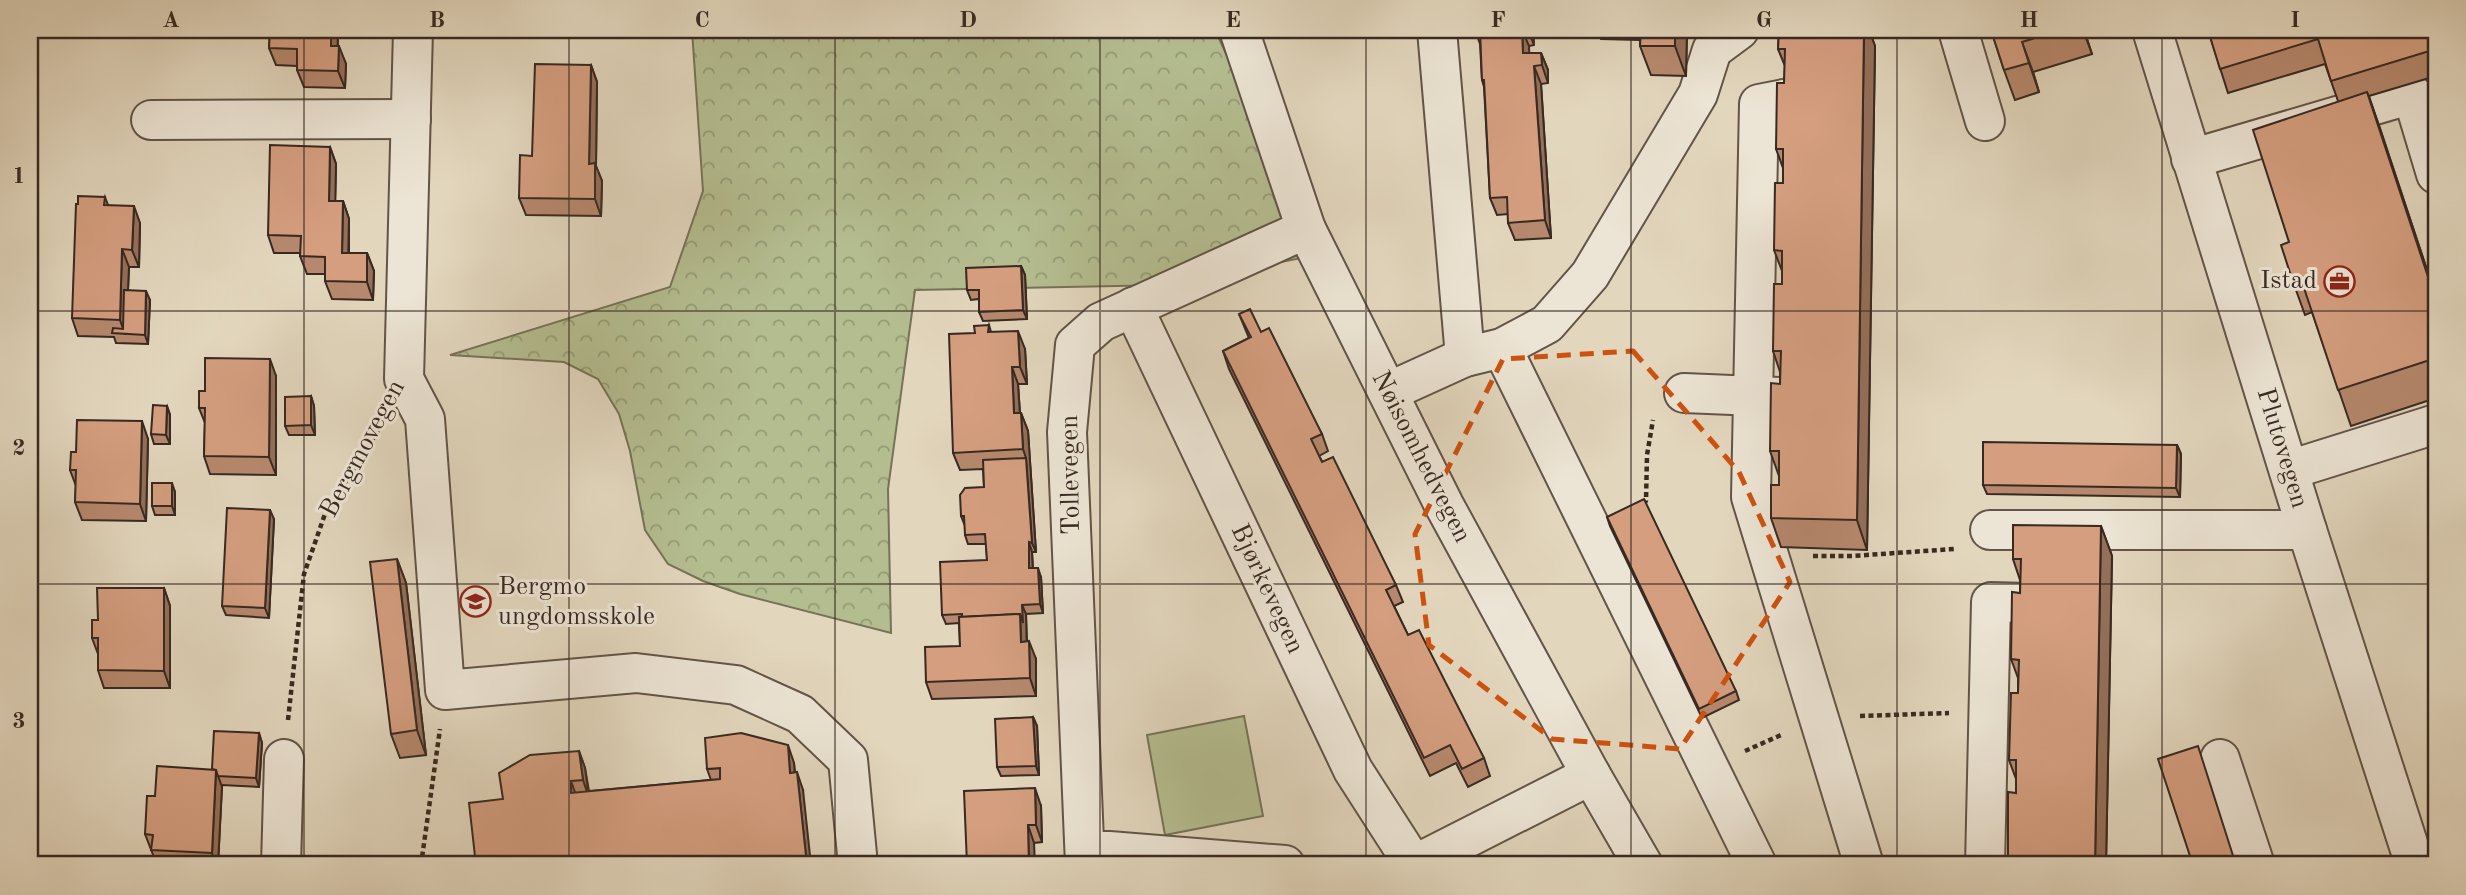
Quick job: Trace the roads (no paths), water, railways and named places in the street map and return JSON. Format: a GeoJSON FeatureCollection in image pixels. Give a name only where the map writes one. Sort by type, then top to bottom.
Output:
{"type":"FeatureCollection","features":[{"type":"Feature","properties":{"kind":"street","name":"Bergmovegen"},"geometry":{"type":"LineString","coordinates":[[414,30],[404,379],[425,419],[445,690],[636,673],[736,685],[800,714],[848,760],[858,865]]}},
{"type":"Feature","properties":{"kind":"street","name":"Nøisomhedvegen"},"geometry":{"type":"LineString","coordinates":[[1239,30],[1306,229],[1444,505],[1643,865]]}},
{"type":"Feature","properties":{"kind":"street"},"geometry":{"type":"LineString","coordinates":[[1437,30],[1465,357]]}},
{"type":"Feature","properties":{"kind":"street"},"geometry":{"type":"LineString","coordinates":[[1958,30],[1985,121]]}},
{"type":"Feature","properties":{"kind":"street","name":"Plutovegen"},"geometry":{"type":"LineString","coordinates":[[2152,30],[2307,530],[2415,865]]}},
{"type":"Feature","properties":{"kind":"street"},"geometry":{"type":"LineString","coordinates":[[1388,392],[1465,357],[1502,348],[1547,324],[1590,275],[1698,94],[1721,37]]}},
{"type":"Feature","properties":{"kind":"street"},"geometry":{"type":"LineString","coordinates":[[2191,159],[2412,94],[2436,174]]}},
{"type":"Feature","properties":{"kind":"street"},"geometry":{"type":"LineString","coordinates":[[1794,97],[1759,104],[1775,194],[1769,556],[1864,865]]}},
{"type":"Feature","properties":{"kind":"street"},"geometry":{"type":"LineString","coordinates":[[151,120],[411,119]]}},
{"type":"Feature","properties":{"kind":"street","name":"Tollevegen"},"geometry":{"type":"LineString","coordinates":[[1085,858],[1068,419],[1075,345],[1101,322],[1306,229]]}},
{"type":"Feature","properties":{"kind":"street","name":"Bjørkevegen"},"geometry":{"type":"LineString","coordinates":[[1133,307],[1353,770],[1414,865]]}},
{"type":"Feature","properties":{"kind":"street"},"geometry":{"type":"LineString","coordinates":[[1502,348],[1757,865]]}},
{"type":"Feature","properties":{"kind":"street"},"geometry":{"type":"LineString","coordinates":[[1684,393],[1771,396]]}},
{"type":"Feature","properties":{"kind":"street"},"geometry":{"type":"LineString","coordinates":[[2289,470],[2436,424]]}},
{"type":"Feature","properties":{"kind":"street"},"geometry":{"type":"LineString","coordinates":[[1990,530],[2307,530]]}},
{"type":"Feature","properties":{"kind":"street"},"geometry":{"type":"LineString","coordinates":[[1985,865],[2005,805],[2001,705],[1991,602],[2029,603]]}},
{"type":"Feature","properties":{"kind":"street"},"geometry":{"type":"LineString","coordinates":[[281,865],[284,759]]}},
{"type":"Feature","properties":{"kind":"street"},"geometry":{"type":"LineString","coordinates":[[2220,759],[2255,865]]}},
{"type":"Feature","properties":{"kind":"street"},"geometry":{"type":"LineString","coordinates":[[1414,865],[1591,775]]}},
{"type":"Feature","properties":{"kind":"street"},"geometry":{"type":"LineString","coordinates":[[1085,858],[1109,851],[1285,865]]}},
{"type":"Feature","properties":{"kind":"place","name":"Istad"},"geometry":{"type":"Point","coordinates":[2340,281]}},
{"type":"Feature","properties":{"kind":"place","name":"Bergmo ungdomsskole"},"geometry":{"type":"Point","coordinates":[475,602]}}]}
